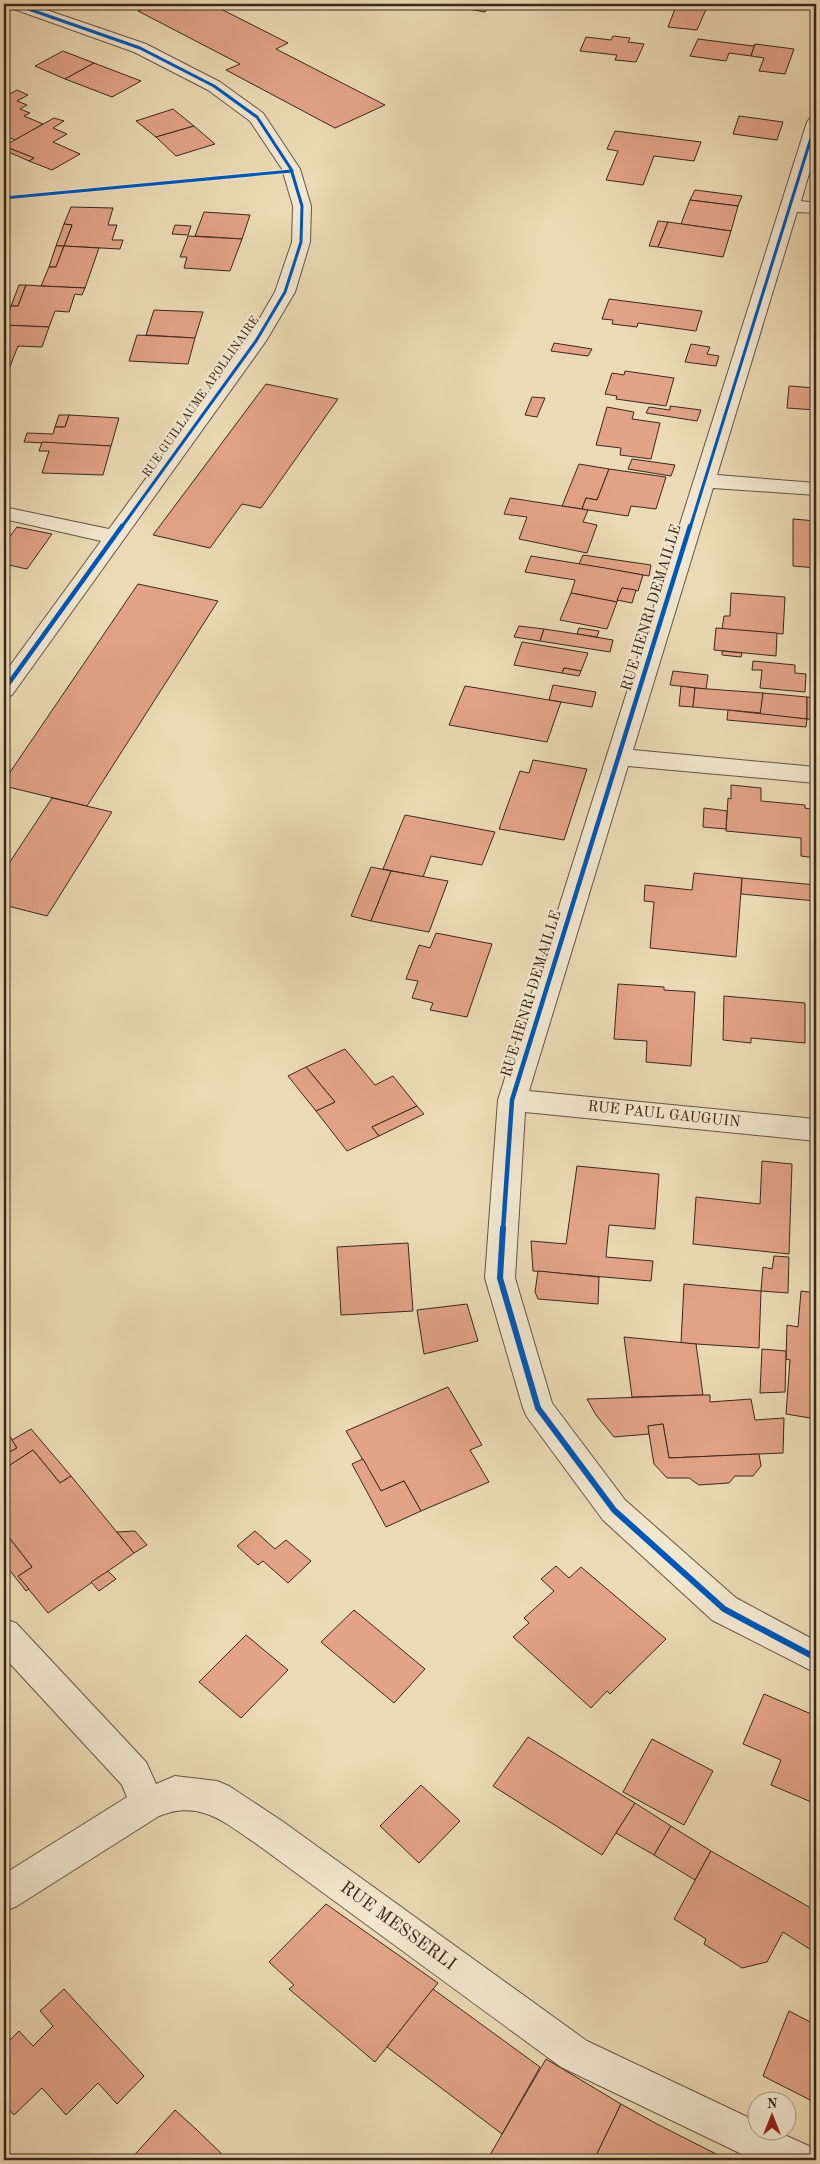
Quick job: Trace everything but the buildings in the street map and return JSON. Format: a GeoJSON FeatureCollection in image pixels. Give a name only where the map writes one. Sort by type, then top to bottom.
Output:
{"type":"FeatureCollection","features":[{"type":"Feature","properties":{"kind":"street","name":"RUE GUILLAUME APOLLINAIRE"},"geometry":{"type":"LineString","coordinates":[[4,690],[256,341],[285,292],[301,242],[302,206],[291,169],[256,117],[221,92],[140,48],[14,4]]}},
{"type":"Feature","properties":{"kind":"street","name":"RUE HENRI DEMAILLE"},"geometry":{"type":"LineString","coordinates":[[816,122],[512,1100],[500,1278],[538,1408],[614,1510],[724,1609],[816,1658]]}},
{"type":"Feature","properties":{"kind":"street"},"geometry":{"type":"LineString","coordinates":[[790,206],[816,208]]}},
{"type":"Feature","properties":{"kind":"street"},"geometry":{"type":"LineString","coordinates":[[704,481],[816,488]]}},
{"type":"Feature","properties":{"kind":"street"},"geometry":{"type":"LineString","coordinates":[[4,514],[114,537]]}},
{"type":"Feature","properties":{"kind":"street"},"geometry":{"type":"LineString","coordinates":[[619,757],[816,775]]}},
{"type":"Feature","properties":{"kind":"street","name":"RUE PAUL GAUGUIN"},"geometry":{"type":"LineString","coordinates":[[512,1100],[816,1130]]}},
{"type":"Feature","properties":{"kind":"street"},"geometry":{"type":"LineString","coordinates":[[4,1634],[134,1774],[147,1804]]}},
{"type":"Feature","properties":{"kind":"street","name":"RUE MESSERLI"},"geometry":{"type":"LineString","coordinates":[[4,1894],[147,1804],[175,1793],[218,1798],[270,1833],[574,2054],[795,2160]]}},
{"type":"Feature","properties":{"kind":"cycle path"},"geometry":{"type":"LineString","coordinates":[[4,690],[256,341],[285,292],[301,242],[302,206],[291,169],[257,117],[214,86],[140,48],[14,4]]}},
{"type":"Feature","properties":{"kind":"cycle path"},"geometry":{"type":"LineString","coordinates":[[816,122],[512,1100],[500,1278],[538,1408],[614,1510],[724,1609],[816,1658]]}},
{"type":"Feature","properties":{"kind":"cycle path"},"geometry":{"type":"LineString","coordinates":[[4,198],[292,171]]}}]}
